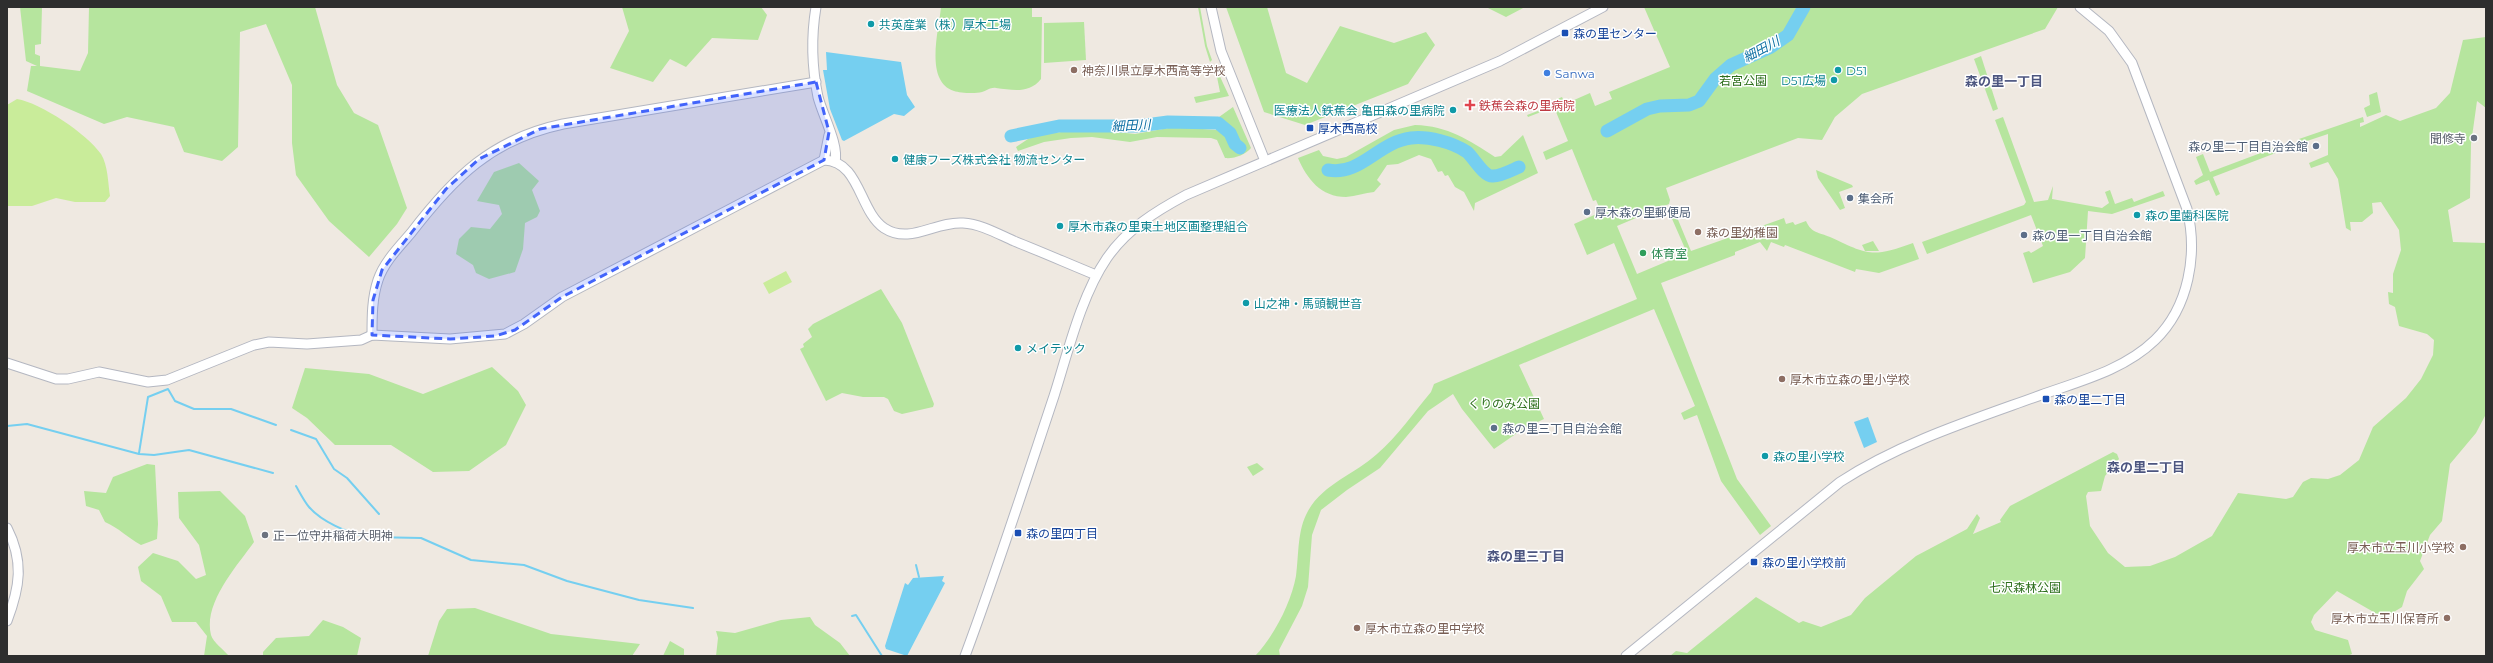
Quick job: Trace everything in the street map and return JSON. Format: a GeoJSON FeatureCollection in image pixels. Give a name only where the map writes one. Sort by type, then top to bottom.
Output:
{"type":"FeatureCollection","features":[{"type":"Feature","properties":{"kind":"street"},"geometry":{"type":"LineString","coordinates":[[816,7],[812,42],[816,82],[829,132],[838,152],[835,162]]}},
{"type":"Feature","properties":{"kind":"street"},"geometry":{"type":"LineString","coordinates":[[1210,7],[1221,51],[1265,161]]}},
{"type":"Feature","properties":{"kind":"street"},"geometry":{"type":"LineString","coordinates":[[965,656],[998,568],[1073,337],[1096,275],[1120,242],[1158,210],[1265,161],[1500,61],[1603,7]]}},
{"type":"Feature","properties":{"kind":"street"},"geometry":{"type":"LineString","coordinates":[[1626,656],[1840,482],[1865,466],[1913,442],[2116,366],[2154,341],[2167,325],[2184,292],[2191,266],[2191,228],[2187,209],[2132,64],[2109,31],[2080,7]]}},
{"type":"Feature","properties":{"kind":"street"},"geometry":{"type":"LineString","coordinates":[[372,335],[373,300],[382,270],[446,189],[479,159],[496,148],[540,129],[563,124],[816,82]]}},
{"type":"Feature","properties":{"kind":"street"},"geometry":{"type":"LineString","coordinates":[[7,363],[56,379],[68,379],[99,372],[148,382],[167,380],[254,345],[354,341],[372,335],[450,339],[495,336],[515,330],[562,297],[824,160],[828,152],[829,132]]}},
{"type":"Feature","properties":{"kind":"street"},"geometry":{"type":"LineString","coordinates":[[824,160],[835,162],[848,171],[875,220],[893,232],[913,235],[946,223],[973,224],[1096,275]]}},
{"type":"Feature","properties":{"kind":"street"},"geometry":{"type":"LineString","coordinates":[[7,528],[17,553],[19,572],[17,595],[7,621]]}},
{"type":"Feature","properties":{"kind":"highlighted area"},"geometry":{"type":"Polygon","coordinates":[[[816,82],[829,132],[824,160],[562,297],[515,330],[495,336],[450,339],[372,335],[373,300],[382,270],[393,255],[446,189],[479,159],[540,129],[816,82]]]}},
{"type":"Feature","properties":{"kind":"green space"},"geometry":{"type":"Polygon","coordinates":[[[20,7],[42,7],[41,44],[35,45],[35,54],[40,56],[40,66],[80,71],[88,53],[89,7],[315,7],[337,85],[354,113],[378,125],[407,208],[397,224],[369,257],[329,221],[296,175],[292,143],[292,85],[266,24],[240,32],[238,147],[222,161],[184,152],[174,127],[127,117],[104,124],[27,91],[31,66],[37,66],[26,61],[20,7]]]}},
{"type":"Feature","properties":{"kind":"green space"},"geometry":{"type":"Polygon","coordinates":[[[622,7],[761,7],[767,15],[758,40],[712,38],[686,67],[670,59],[653,82],[610,68],[629,31],[622,7]]]}},
{"type":"Feature","properties":{"kind":"green space"},"geometry":{"type":"Polygon","coordinates":[[[941,7],[1032,7],[1032,17],[1042,17],[1041,79],[1036,84],[1026,89],[1015,90],[994,88],[976,93],[957,92],[945,85],[939,77],[936,66],[936,41],[941,7]]]}},
{"type":"Feature","properties":{"kind":"green space"},"geometry":{"type":"Polygon","coordinates":[[[1198,7],[1200,7],[1207,46],[1212,60],[1210,62],[1205,46],[1198,7]]]}},
{"type":"Feature","properties":{"kind":"green space"},"geometry":{"type":"Polygon","coordinates":[[[1226,7],[1267,7],[1286,73],[1307,83],[1340,26],[1394,43],[1426,32],[1435,45],[1408,84],[1305,125],[1264,112],[1226,7]]]}},
{"type":"Feature","properties":{"kind":"green space"},"geometry":{"type":"Polygon","coordinates":[[[1486,7],[1525,7],[1506,17],[1486,7]]]}},
{"type":"Feature","properties":{"kind":"green space","name":"若宮公園"},"geometry":{"type":"Polygon","coordinates":[[[1644,7],[2058,7],[2045,29],[1862,94],[1835,117],[1822,140],[1798,138],[1666,188],[1670,200],[1669,204],[1617,226],[1637,274],[1687,253],[1669,212],[1674,210],[1691,251],[1784,218],[1786,224],[1793,222],[1795,225],[1806,221],[1808,225],[1816,232],[1862,251],[1888,251],[1913,243],[1919,259],[1879,273],[1856,269],[1855,272],[1785,245],[1784,247],[1771,242],[1767,251],[1760,242],[1735,252],[1735,255],[1661,283],[1737,479],[1771,526],[1760,535],[1721,481],[1697,415],[1684,420],[1681,413],[1695,406],[1654,309],[1519,365],[1544,419],[1523,429],[1494,449],[1462,409],[1453,394],[1428,411],[1380,468],[1347,490],[1321,510],[1312,535],[1308,587],[1302,606],[1279,650],[1280,656],[1255,656],[1269,639],[1286,608],[1294,586],[1300,534],[1304,518],[1308,511],[1314,502],[1331,486],[1368,461],[1384,447],[1431,392],[1434,384],[1637,299],[1614,243],[1587,255],[1574,224],[1601,212],[1596,200],[1593,201],[1572,149],[1546,160],[1543,152],[1568,141],[1554,107],[1528,117],[1527,115],[1554,105],[1553,101],[1562,97],[1565,104],[1590,93],[1595,106],[1612,99],[1609,92],[1670,67],[1644,7]]]}},
{"type":"Feature","properties":{"kind":"green space"},"geometry":{"type":"Polygon","coordinates":[[[1084,22],[1086,60],[1044,63],[1044,23],[1084,22]]]}},
{"type":"Feature","properties":{"kind":"green space","name":"七沢森林公園"},"geometry":{"type":"Polygon","coordinates":[[[2486,37],[2486,108],[2477,101],[2471,144],[2470,198],[2448,210],[2453,242],[2486,243],[2486,414],[2476,433],[2450,464],[2442,521],[2430,535],[2420,561],[2424,569],[2407,591],[2402,607],[2384,618],[2337,591],[2314,615],[2311,622],[2315,630],[2348,640],[2352,654],[2347,656],[1670,656],[1676,651],[1687,653],[1756,597],[1799,623],[1803,621],[1821,627],[1851,615],[1865,598],[1916,556],[1967,529],[1977,514],[1980,518],[1973,534],[2001,522],[2000,520],[2010,506],[2113,452],[2117,454],[2119,459],[2105,476],[2101,491],[2088,492],[2086,496],[2090,526],[2108,553],[2125,567],[2150,566],[2175,557],[2212,536],[2238,493],[2286,499],[2293,497],[2303,482],[2311,478],[2328,479],[2340,475],[2359,460],[2373,427],[2406,398],[2421,379],[2433,355],[2434,340],[2427,334],[2399,326],[2395,307],[2389,304],[2388,292],[2393,293],[2393,274],[2401,250],[2399,230],[2381,202],[2372,203],[2373,213],[2362,222],[2350,222],[2351,231],[2346,228],[2338,179],[2328,162],[2311,168],[2309,163],[2328,155],[2328,134],[2301,143],[2299,139],[2363,117],[2364,122],[2360,123],[2360,127],[2386,115],[2400,121],[2436,108],[2450,93],[2463,40],[2486,37]]]}},
{"type":"Feature","properties":{"kind":"green space"},"geometry":{"type":"Polygon","coordinates":[[[1981,56],[1998,109],[1993,111],[1974,59],[1981,56]]]}},
{"type":"Feature","properties":{"kind":"green space"},"geometry":{"type":"Polygon","coordinates":[[[1216,68],[1229,96],[1196,103],[1194,97],[1220,92],[1216,72],[1210,71],[1210,69],[1216,68]]]}},
{"type":"Feature","properties":{"kind":"green space"},"geometry":{"type":"Polygon","coordinates":[[[2377,92],[2381,112],[2367,117],[2364,108],[2370,105],[2369,95],[2377,92]]]}},
{"type":"Feature","properties":{"kind":"green space"},"geometry":{"type":"Polygon","coordinates":[[[17,99],[38,106],[63,120],[94,146],[101,154],[106,169],[110,196],[105,202],[75,202],[56,198],[32,206],[7,206],[7,105],[17,99]]]}},
{"type":"Feature","properties":{"kind":"green space"},"geometry":{"type":"Polygon","coordinates":[[[1233,107],[1251,148],[1243,155],[1232,158],[1225,158],[1217,140],[1211,138],[1157,137],[1130,142],[1092,137],[1044,142],[1018,151],[1016,147],[1028,139],[1038,135],[1069,131],[1097,130],[1135,134],[1174,127],[1217,130],[1236,144],[1238,136],[1222,123],[1219,117],[1233,107]]]}},
{"type":"Feature","properties":{"kind":"green space"},"geometry":{"type":"Polygon","coordinates":[[[2003,117],[2034,202],[2048,200],[2053,186],[2052,199],[2102,208],[2109,203],[2105,192],[2110,190],[2115,204],[2132,198],[2134,202],[2163,191],[2165,196],[2112,214],[2088,211],[2085,258],[2070,272],[2033,283],[2023,253],[2029,251],[2031,253],[2043,246],[2031,215],[1927,254],[1922,242],[2024,205],[2026,202],[1995,120],[2003,117]]]}},
{"type":"Feature","properties":{"kind":"green space"},"geometry":{"type":"Polygon","coordinates":[[[1415,125],[1438,128],[1458,135],[1495,157],[1501,156],[1523,135],[1538,173],[1475,203],[1474,211],[1464,192],[1455,187],[1448,175],[1445,176],[1442,171],[1438,172],[1431,159],[1419,155],[1398,164],[1387,165],[1377,180],[1381,184],[1374,192],[1346,197],[1329,194],[1322,190],[1311,180],[1298,158],[1319,150],[1323,156],[1337,159],[1346,157],[1394,130],[1415,125]]]}},
{"type":"Feature","properties":{"kind":"green space"},"geometry":{"type":"Polygon","coordinates":[[[2290,142],[2291,147],[2213,177],[2220,194],[2216,196],[2209,180],[2196,185],[2194,181],[2203,175],[2196,157],[2203,154],[2210,172],[2290,142]]]}},
{"type":"Feature","properties":{"kind":"green space"},"geometry":{"type":"Polygon","coordinates":[[[519,163],[539,181],[532,190],[540,211],[537,217],[525,223],[523,249],[515,272],[489,279],[476,273],[473,265],[456,254],[459,239],[471,227],[490,229],[502,214],[499,205],[477,201],[494,172],[519,163]]]}},
{"type":"Feature","properties":{"kind":"green space"},"geometry":{"type":"Polygon","coordinates":[[[1816,170],[1852,185],[1853,187],[1839,192],[1845,208],[1840,210],[1818,178],[1816,170]]]}},
{"type":"Feature","properties":{"kind":"green space"},"geometry":{"type":"Polygon","coordinates":[[[1873,241],[1879,251],[1865,251],[1862,245],[1873,241]]]}},
{"type":"Feature","properties":{"kind":"green space"},"geometry":{"type":"Polygon","coordinates":[[[786,271],[792,282],[769,294],[763,283],[786,271]]]}},
{"type":"Feature","properties":{"kind":"green space"},"geometry":{"type":"Polygon","coordinates":[[[881,289],[902,323],[934,404],[933,407],[902,414],[894,411],[888,399],[884,397],[863,397],[842,393],[826,401],[800,349],[804,347],[803,344],[812,337],[808,329],[813,324],[881,289]]]}},
{"type":"Feature","properties":{"kind":"green space"},"geometry":{"type":"Polygon","coordinates":[[[492,367],[518,391],[526,405],[506,445],[469,471],[433,472],[391,445],[335,445],[307,418],[292,408],[305,368],[369,374],[423,394],[492,367]]]}},
{"type":"Feature","properties":{"kind":"green space"},"geometry":{"type":"Polygon","coordinates":[[[1257,463],[1264,469],[1253,476],[1247,467],[1257,463]]]}},
{"type":"Feature","properties":{"kind":"green space"},"geometry":{"type":"Polygon","coordinates":[[[147,464],[155,465],[158,524],[157,539],[141,545],[105,522],[99,510],[86,506],[84,491],[106,493],[113,477],[147,464]]]}},
{"type":"Feature","properties":{"kind":"green space"},"geometry":{"type":"Polygon","coordinates":[[[220,491],[245,516],[254,542],[223,586],[212,610],[210,623],[212,638],[229,656],[204,656],[207,636],[196,622],[172,622],[161,596],[141,581],[138,567],[153,553],[178,561],[196,579],[206,575],[199,545],[179,518],[178,492],[220,491]]]}},
{"type":"Feature","properties":{"kind":"green space"},"geometry":{"type":"Polygon","coordinates":[[[475,608],[551,634],[640,644],[632,656],[428,656],[439,621],[447,609],[475,608]]]}},
{"type":"Feature","properties":{"kind":"green space"},"geometry":{"type":"Polygon","coordinates":[[[810,617],[815,625],[840,643],[850,656],[716,656],[718,638],[716,631],[735,633],[781,620],[810,617]]]}},
{"type":"Feature","properties":{"kind":"green space"},"geometry":{"type":"Polygon","coordinates":[[[323,620],[343,627],[361,638],[357,656],[263,656],[263,652],[276,638],[309,636],[323,620]]]}},
{"type":"Feature","properties":{"kind":"green space"},"geometry":{"type":"Polygon","coordinates":[[[670,641],[684,649],[684,656],[663,656],[670,641]]]}},
{"type":"Feature","properties":{"kind":"water"},"geometry":{"type":"Polygon","coordinates":[[[826,52],[901,62],[907,95],[915,107],[904,116],[894,114],[844,141],[842,140],[830,109],[823,70],[827,70],[826,52]]]}},
{"type":"Feature","properties":{"kind":"water"},"geometry":{"type":"Polygon","coordinates":[[[1868,417],[1877,442],[1864,448],[1854,422],[1868,417]]]}},
{"type":"Feature","properties":{"kind":"water"},"geometry":{"type":"Polygon","coordinates":[[[944,576],[942,581],[945,583],[907,656],[886,649],[885,646],[905,583],[908,585],[913,578],[944,576]]]}},
{"type":"Feature","properties":{"kind":"waterway","name":"細田川"},"geometry":{"type":"LineString","coordinates":[[1607,131],[1647,109],[1660,106],[1689,105],[1699,101],[1715,79],[1731,65],[1771,47],[1788,35],[1804,7]]}},
{"type":"Feature","properties":{"kind":"waterway","name":"細田川"},"geometry":{"type":"LineString","coordinates":[[1011,136],[1059,126],[1138,126],[1168,122],[1218,123],[1230,133],[1235,144],[1240,148]]}},
{"type":"Feature","properties":{"kind":"waterway","name":"細田川"},"geometry":{"type":"LineString","coordinates":[[1328,170],[1340,171],[1350,168],[1360,164],[1399,141],[1411,138],[1440,140],[1461,148],[1467,152],[1486,174],[1490,176],[1506,173],[1519,167]]}},
{"type":"Feature","properties":{"kind":"waterway"},"geometry":{"type":"LineString","coordinates":[[139,453],[148,397],[168,389],[175,401],[194,409],[231,409],[276,425]]}},
{"type":"Feature","properties":{"kind":"waterway"},"geometry":{"type":"LineString","coordinates":[[7,426],[27,424],[139,454],[154,455],[189,450],[273,473]]}},
{"type":"Feature","properties":{"kind":"waterway"},"geometry":{"type":"LineString","coordinates":[[291,430],[316,439],[334,469],[347,478],[379,514]]}},
{"type":"Feature","properties":{"kind":"waterway"},"geometry":{"type":"LineString","coordinates":[[296,486],[309,507],[320,517],[343,529],[365,536]]}},
{"type":"Feature","properties":{"kind":"waterway"},"geometry":{"type":"LineString","coordinates":[[371,537],[421,538],[471,560],[524,565],[567,581],[639,600],[693,608]]}},
{"type":"Feature","properties":{"kind":"waterway"},"geometry":{"type":"LineString","coordinates":[[916,565],[919,577]]}},
{"type":"Feature","properties":{"kind":"waterway"},"geometry":{"type":"LineString","coordinates":[[852,616],[856,615],[882,656]]}},
{"type":"Feature","properties":{"kind":"place","name":"共英産業（株）厚木工場"},"geometry":{"type":"Point","coordinates":[871,24]}},
{"type":"Feature","properties":{"kind":"place","name":"森の里センター"},"geometry":{"type":"Point","coordinates":[1565,33]}},
{"type":"Feature","properties":{"kind":"place","name":"神奈川県立厚木西高等学校"},"geometry":{"type":"Point","coordinates":[1074,70]}},
{"type":"Feature","properties":{"kind":"place","name":"D51"},"geometry":{"type":"Point","coordinates":[1838,70]}},
{"type":"Feature","properties":{"kind":"place","name":"Sanwa"},"geometry":{"type":"Point","coordinates":[1547,73]}},
{"type":"Feature","properties":{"kind":"place","name":"D51広場"},"geometry":{"type":"Point","coordinates":[1834,80]}},
{"type":"Feature","properties":{"kind":"place","name":"鉄蕉会森の里病院"},"geometry":{"type":"Point","coordinates":[1470,105]}},
{"type":"Feature","properties":{"kind":"place","name":"医療法人鉄蕉会 亀田森の里病院"},"geometry":{"type":"Point","coordinates":[1453,110]}},
{"type":"Feature","properties":{"kind":"place","name":"厚木西高校"},"geometry":{"type":"Point","coordinates":[1310,128]}},
{"type":"Feature","properties":{"kind":"place","name":"聞修寺"},"geometry":{"type":"Point","coordinates":[2474,138]}},
{"type":"Feature","properties":{"kind":"place","name":"森の里二丁目自治会館"},"geometry":{"type":"Point","coordinates":[2316,146]}},
{"type":"Feature","properties":{"kind":"place","name":"健康フーズ株式会社 物流センター"},"geometry":{"type":"Point","coordinates":[895,159]}},
{"type":"Feature","properties":{"kind":"place","name":"集会所"},"geometry":{"type":"Point","coordinates":[1850,198]}},
{"type":"Feature","properties":{"kind":"place","name":"厚木森の里郵便局"},"geometry":{"type":"Point","coordinates":[1587,212]}},
{"type":"Feature","properties":{"kind":"place","name":"森の里歯科医院"},"geometry":{"type":"Point","coordinates":[2137,215]}},
{"type":"Feature","properties":{"kind":"place","name":"厚木市森の里東土地区画整理組合"},"geometry":{"type":"Point","coordinates":[1060,226]}},
{"type":"Feature","properties":{"kind":"place","name":"森の里幼稚園"},"geometry":{"type":"Point","coordinates":[1698,232]}},
{"type":"Feature","properties":{"kind":"place","name":"森の里一丁目自治会館"},"geometry":{"type":"Point","coordinates":[2024,235]}},
{"type":"Feature","properties":{"kind":"place","name":"体育室"},"geometry":{"type":"Point","coordinates":[1643,253]}},
{"type":"Feature","properties":{"kind":"place","name":"山之神・馬頭観世音"},"geometry":{"type":"Point","coordinates":[1246,303]}},
{"type":"Feature","properties":{"kind":"place","name":"メイテック"},"geometry":{"type":"Point","coordinates":[1018,348]}},
{"type":"Feature","properties":{"kind":"place","name":"厚木市立森の里小学校"},"geometry":{"type":"Point","coordinates":[1782,379]}},
{"type":"Feature","properties":{"kind":"place","name":"森の里二丁目"},"geometry":{"type":"Point","coordinates":[2046,399]}},
{"type":"Feature","properties":{"kind":"place","name":"森の里三丁目自治会館"},"geometry":{"type":"Point","coordinates":[1494,428]}},
{"type":"Feature","properties":{"kind":"place","name":"森の里小学校"},"geometry":{"type":"Point","coordinates":[1765,456]}},
{"type":"Feature","properties":{"kind":"place","name":"森の里四丁目"},"geometry":{"type":"Point","coordinates":[1018,533]}},
{"type":"Feature","properties":{"kind":"place","name":"正一位守井稲荷大明神"},"geometry":{"type":"Point","coordinates":[265,535]}},
{"type":"Feature","properties":{"kind":"place","name":"厚木市立玉川小学校"},"geometry":{"type":"Point","coordinates":[2463,547]}},
{"type":"Feature","properties":{"kind":"place","name":"森の里小学校前"},"geometry":{"type":"Point","coordinates":[1754,562]}},
{"type":"Feature","properties":{"kind":"place","name":"厚木市立玉川保育所"},"geometry":{"type":"Point","coordinates":[2447,618]}},
{"type":"Feature","properties":{"kind":"place","name":"厚木市立森の里中学校"},"geometry":{"type":"Point","coordinates":[1357,628]}},
{"type":"Feature","properties":{"kind":"district","name":"森の里一丁目"},"geometry":{"type":"Point","coordinates":[2004,81]}},
{"type":"Feature","properties":{"kind":"district","name":"森の里二丁目"},"geometry":{"type":"Point","coordinates":[2146,467]}},
{"type":"Feature","properties":{"kind":"district","name":"森の里三丁目"},"geometry":{"type":"Point","coordinates":[1526,556]}},
{"type":"Feature","properties":{"kind":"park label","name":"くりのみ公園"},"geometry":{"type":"Point","coordinates":[1504,403]}}]}
